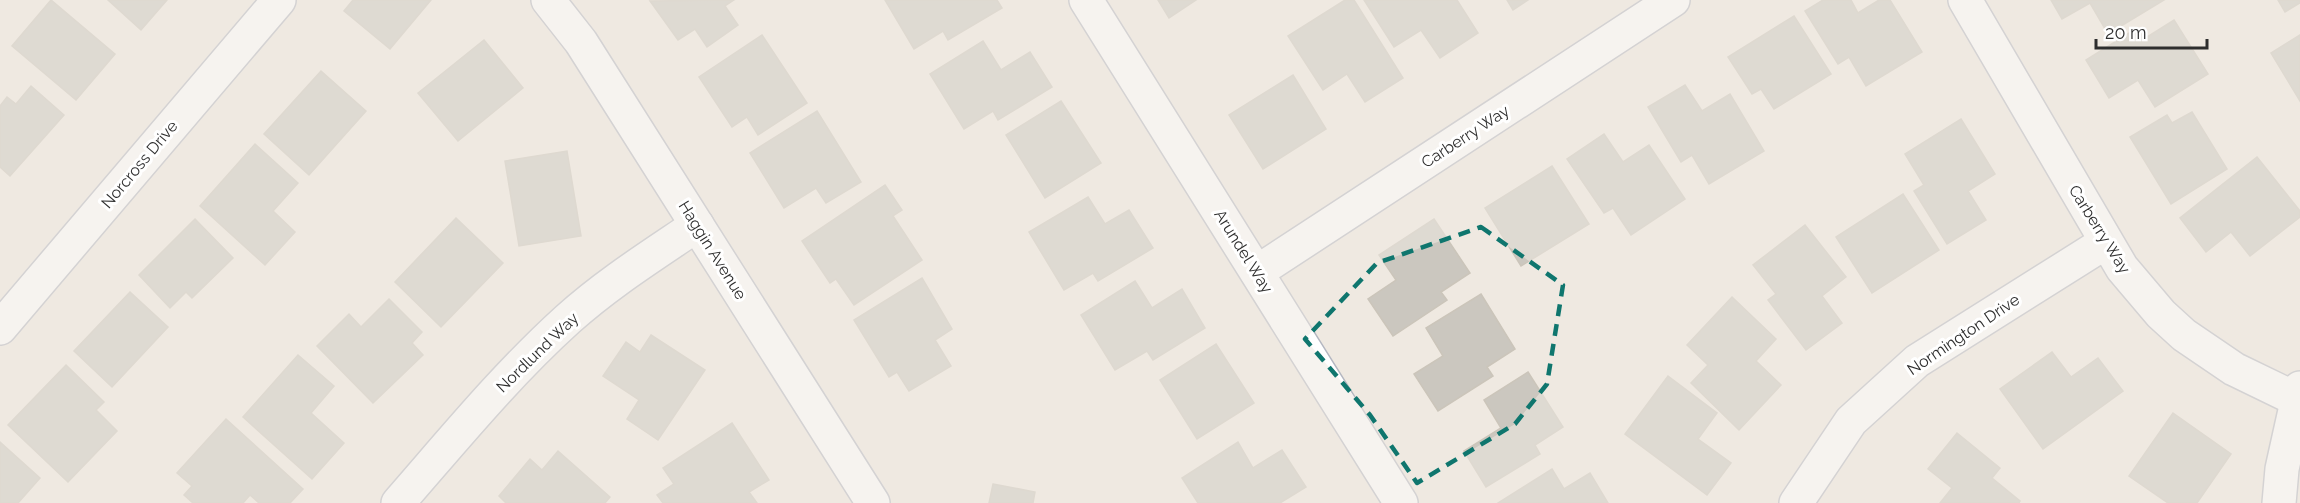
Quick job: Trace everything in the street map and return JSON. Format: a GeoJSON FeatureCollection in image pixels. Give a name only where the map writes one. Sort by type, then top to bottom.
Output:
{"type":"FeatureCollection","features":[{"type":"Feature","properties":{"kind":"street","name":"Norcross Drive"},"geometry":{"type":"LineString","coordinates":[[0,328],[279,0]]}},
{"type":"Feature","properties":{"kind":"street","name":"Haggin Avenue"},"geometry":{"type":"LineString","coordinates":[[548,0],[581,42],[873,503]]}},
{"type":"Feature","properties":{"kind":"street","name":"Arundel Way"},"geometry":{"type":"LineString","coordinates":[[1086,0],[1401,503]]}},
{"type":"Feature","properties":{"kind":"street","name":"Carberry Way"},"geometry":{"type":"LineString","coordinates":[[1257,273],[1673,0]]}},
{"type":"Feature","properties":{"kind":"street","name":"Carberry Way"},"geometry":{"type":"LineString","coordinates":[[1965,0],[2122,268],[2161,314],[2184,335],[2234,369],[2298,393]]}},
{"type":"Feature","properties":{"kind":"street","name":"Nordlund Way"},"geometry":{"type":"LineString","coordinates":[[398,503],[511,373],[569,318],[633,268],[697,225]]}},
{"type":"Feature","properties":{"kind":"street","name":"Normington Drive"},"geometry":{"type":"LineString","coordinates":[[1796,503],[1851,421],[1917,361],[2106,242]]}},
{"type":"Feature","properties":{"kind":"street"},"geometry":{"type":"LineString","coordinates":[[2279,503],[2282,469],[2298,393]]}},
{"type":"Feature","properties":{"kind":"highlighted area"},"geometry":{"type":"Polygon","coordinates":[[[1481,227],[1563,285],[1547,384],[1515,424],[1417,483],[1370,415],[1305,339],[1377,263],[1481,227]]]}},
{"type":"Feature","properties":{"kind":"building"},"geometry":{"type":"Polygon","coordinates":[[[51,0],[115,54],[76,100],[12,46],[51,0]]]}},
{"type":"Feature","properties":{"kind":"building"},"geometry":{"type":"Polygon","coordinates":[[[108,0],[167,0],[141,30],[108,0]]]}},
{"type":"Feature","properties":{"kind":"building"},"geometry":{"type":"Polygon","coordinates":[[[353,0],[431,0],[390,49],[344,11],[353,0]]]}},
{"type":"Feature","properties":{"kind":"building"},"geometry":{"type":"Polygon","coordinates":[[[734,0],[725,6],[738,25],[707,47],[695,29],[678,40],[650,1],[734,0]]]}},
{"type":"Feature","properties":{"kind":"building"},"geometry":{"type":"Polygon","coordinates":[[[885,0],[997,0],[1002,8],[948,40],[943,31],[914,49],[885,0]]]}},
{"type":"Feature","properties":{"kind":"building"},"geometry":{"type":"Polygon","coordinates":[[[1158,0],[1196,0],[1169,18],[1158,0]]]}},
{"type":"Feature","properties":{"kind":"building"},"geometry":{"type":"Polygon","coordinates":[[[1345,0],[1354,0],[1403,78],[1365,102],[1347,74],[1323,90],[1288,36],[1345,0]]]}},
{"type":"Feature","properties":{"kind":"building"},"geometry":{"type":"Polygon","coordinates":[[[1364,0],[1457,0],[1478,33],[1440,58],[1421,30],[1394,47],[1364,0]]]}},
{"type":"Feature","properties":{"kind":"building"},"geometry":{"type":"Polygon","coordinates":[[[1507,0],[1528,0],[1513,10],[1507,0]]]}},
{"type":"Feature","properties":{"kind":"building"},"geometry":{"type":"Polygon","coordinates":[[[1823,0],[1851,0],[1858,13],[1879,0],[1890,0],[1922,52],[1866,86],[1849,57],[1838,64],[1805,11],[1823,0]]]}},
{"type":"Feature","properties":{"kind":"building"},"geometry":{"type":"Polygon","coordinates":[[[2051,0],[2164,0],[2108,34],[2090,3],[2062,19],[2051,0]]]}},
{"type":"Feature","properties":{"kind":"building"},"geometry":{"type":"Polygon","coordinates":[[[2278,0],[2300,0],[2300,3],[2285,12],[2278,0]]]}},
{"type":"Feature","properties":{"kind":"building"},"geometry":{"type":"Polygon","coordinates":[[[1794,16],[1831,74],[1774,109],[1761,89],[1752,94],[1728,57],[1794,16]]]}},
{"type":"Feature","properties":{"kind":"building"},"geometry":{"type":"Polygon","coordinates":[[[2174,20],[2208,74],[2155,107],[2138,80],[2109,98],[2086,60],[2137,28],[2144,39],[2174,20]]]}},
{"type":"Feature","properties":{"kind":"building"},"geometry":{"type":"Polygon","coordinates":[[[762,35],[807,103],[758,135],[747,117],[732,127],[699,77],[762,35]]]}},
{"type":"Feature","properties":{"kind":"building"},"geometry":{"type":"Polygon","coordinates":[[[2300,35],[2300,101],[2271,53],[2300,35]]]}},
{"type":"Feature","properties":{"kind":"building"},"geometry":{"type":"Polygon","coordinates":[[[484,40],[523,88],[458,141],[418,93],[484,40]]]}},
{"type":"Feature","properties":{"kind":"building"},"geometry":{"type":"Polygon","coordinates":[[[983,41],[1001,70],[1030,52],[1052,87],[998,120],[993,111],[964,129],[930,74],[983,41]]]}},
{"type":"Feature","properties":{"kind":"building"},"geometry":{"type":"Polygon","coordinates":[[[321,71],[366,111],[309,175],[264,134],[321,71]]]}},
{"type":"Feature","properties":{"kind":"building"},"geometry":{"type":"Polygon","coordinates":[[[1293,75],[1326,129],[1263,169],[1229,115],[1293,75]]]}},
{"type":"Feature","properties":{"kind":"building"},"geometry":{"type":"Polygon","coordinates":[[[1685,85],[1702,111],[1730,94],[1764,151],[1709,184],[1692,155],[1681,162],[1648,107],[1685,85]]]}},
{"type":"Feature","properties":{"kind":"building"},"geometry":{"type":"Polygon","coordinates":[[[31,86],[64,115],[10,176],[0,167],[0,106],[7,97],[16,104],[31,86]]]}},
{"type":"Feature","properties":{"kind":"building"},"geometry":{"type":"Polygon","coordinates":[[[1061,101],[1101,163],[1045,198],[1006,135],[1061,101]]]}},
{"type":"Feature","properties":{"kind":"building"},"geometry":{"type":"Polygon","coordinates":[[[817,111],[861,182],[826,203],[816,188],[784,208],[750,153],[817,111]]]}},
{"type":"Feature","properties":{"kind":"building"},"geometry":{"type":"Polygon","coordinates":[[[2192,112],[2227,169],[2171,204],[2130,137],[2167,115],[2172,123],[2192,112]]]}},
{"type":"Feature","properties":{"kind":"building"},"geometry":{"type":"Polygon","coordinates":[[[1961,119],[1995,174],[1968,191],[1986,220],[1947,244],[1914,191],[1924,185],[1905,154],[1961,119]]]}},
{"type":"Feature","properties":{"kind":"building"},"geometry":{"type":"Polygon","coordinates":[[[1604,134],[1623,162],[1649,145],[1685,199],[1631,235],[1613,208],[1604,213],[1567,159],[1604,134]]]}},
{"type":"Feature","properties":{"kind":"building"},"geometry":{"type":"Polygon","coordinates":[[[255,144],[298,183],[273,211],[295,232],[265,265],[200,206],[255,144]]]}},
{"type":"Feature","properties":{"kind":"building"},"geometry":{"type":"Polygon","coordinates":[[[567,151],[581,236],[519,246],[505,161],[567,151]]]}},
{"type":"Feature","properties":{"kind":"building"},"geometry":{"type":"Polygon","coordinates":[[[2257,157],[2300,211],[2300,217],[2250,256],[2231,232],[2206,252],[2180,218],[2257,157]]]}},
{"type":"Feature","properties":{"kind":"building"},"geometry":{"type":"Polygon","coordinates":[[[1552,166],[1589,224],[1521,266],[1485,208],[1552,166]]]}},
{"type":"Feature","properties":{"kind":"building"},"geometry":{"type":"Polygon","coordinates":[[[885,185],[902,210],[893,216],[922,260],[854,305],[836,279],[830,283],[802,241],[885,185]]]}},
{"type":"Feature","properties":{"kind":"building"},"geometry":{"type":"Polygon","coordinates":[[[1903,194],[1939,250],[1872,293],[1836,237],[1903,194]]]}},
{"type":"Feature","properties":{"kind":"building"},"geometry":{"type":"Polygon","coordinates":[[[1088,197],[1105,224],[1129,210],[1153,248],[1098,281],[1093,273],[1064,290],[1029,232],[1088,197]]]}},
{"type":"Feature","properties":{"kind":"building"},"geometry":{"type":"Polygon","coordinates":[[[456,218],[503,263],[441,327],[395,282],[456,218]]]}},
{"type":"Feature","properties":{"kind":"building"},"geometry":{"type":"Polygon","coordinates":[[[195,219],[233,258],[192,298],[186,292],[170,308],[139,275],[195,219]]]}},
{"type":"Feature","properties":{"kind":"building"},"geometry":{"type":"Polygon","coordinates":[[[1434,219],[1470,273],[1441,292],[1447,300],[1393,336],[1368,299],[1396,280],[1379,255],[1434,219]]]}},
{"type":"Feature","properties":{"kind":"building"},"geometry":{"type":"Polygon","coordinates":[[[1805,225],[1846,277],[1822,296],[1842,323],[1806,350],[1768,300],[1776,294],[1753,265],[1805,225]]]}},
{"type":"Feature","properties":{"kind":"building"},"geometry":{"type":"Polygon","coordinates":[[[922,278],[952,329],[935,340],[951,366],[909,391],[897,372],[889,377],[854,320],[922,278]]]}},
{"type":"Feature","properties":{"kind":"building"},"geometry":{"type":"Polygon","coordinates":[[[1135,281],[1152,308],[1182,289],[1205,328],[1153,360],[1147,351],[1115,370],[1081,315],[1135,281]]]}},
{"type":"Feature","properties":{"kind":"building"},"geometry":{"type":"Polygon","coordinates":[[[130,292],[168,327],[112,387],[74,351],[130,292]]]}},
{"type":"Feature","properties":{"kind":"building"},"geometry":{"type":"Polygon","coordinates":[[[1481,294],[1515,349],[1487,367],[1493,376],[1438,411],[1414,374],[1443,356],[1426,328],[1481,294]]]}},
{"type":"Feature","properties":{"kind":"building"},"geometry":{"type":"Polygon","coordinates":[[[1732,297],[1776,339],[1756,361],[1781,385],[1739,430],[1691,383],[1708,365],[1687,345],[1732,297]]]}},
{"type":"Feature","properties":{"kind":"building"},"geometry":{"type":"Polygon","coordinates":[[[389,299],[422,332],[412,343],[423,355],[373,403],[317,346],[349,314],[361,327],[389,299]]]}},
{"type":"Feature","properties":{"kind":"building"},"geometry":{"type":"Polygon","coordinates":[[[651,335],[705,370],[658,440],[627,419],[639,400],[603,376],[626,342],[640,352],[651,335]]]}},
{"type":"Feature","properties":{"kind":"building"},"geometry":{"type":"Polygon","coordinates":[[[1216,344],[1254,403],[1197,439],[1160,380],[1216,344]]]}},
{"type":"Feature","properties":{"kind":"building"},"geometry":{"type":"Polygon","coordinates":[[[2052,352],[2071,377],[2098,358],[2123,391],[2043,449],[2000,389],[2052,352]]]}},
{"type":"Feature","properties":{"kind":"building"},"geometry":{"type":"Polygon","coordinates":[[[298,355],[334,386],[311,413],[344,443],[312,479],[243,417],[298,355]]]}},
{"type":"Feature","properties":{"kind":"building"},"geometry":{"type":"Polygon","coordinates":[[[66,365],[104,402],[96,410],[117,431],[68,482],[8,425],[66,365]]]}},
{"type":"Feature","properties":{"kind":"building"},"geometry":{"type":"Polygon","coordinates":[[[1528,372],[1563,427],[1535,445],[1540,454],[1486,487],[1464,451],[1501,428],[1484,400],[1528,372]]]}},
{"type":"Feature","properties":{"kind":"building"},"geometry":{"type":"Polygon","coordinates":[[[1668,376],[1717,413],[1698,439],[1731,463],[1707,495],[1625,434],[1668,376]]]}},
{"type":"Feature","properties":{"kind":"building"},"geometry":{"type":"Polygon","coordinates":[[[2173,413],[2231,454],[2197,503],[2168,503],[2129,476],[2173,413]]]}},
{"type":"Feature","properties":{"kind":"building"},"geometry":{"type":"Polygon","coordinates":[[[226,419],[303,489],[290,503],[259,503],[250,495],[243,503],[193,503],[184,495],[192,486],[177,473],[226,419]]]}},
{"type":"Feature","properties":{"kind":"building"},"geometry":{"type":"Polygon","coordinates":[[[732,423],[769,480],[749,492],[757,503],[663,503],[657,495],[674,484],[663,468],[732,423]]]}},
{"type":"Feature","properties":{"kind":"building"},"geometry":{"type":"Polygon","coordinates":[[[1957,433],[2000,468],[1992,478],[2020,501],[2019,503],[1940,503],[1952,488],[1928,469],[1957,433]]]}},
{"type":"Feature","properties":{"kind":"building"},"geometry":{"type":"Polygon","coordinates":[[[0,442],[40,478],[18,503],[0,503],[0,442]]]}},
{"type":"Feature","properties":{"kind":"building"},"geometry":{"type":"Polygon","coordinates":[[[1238,442],[1253,468],[1282,450],[1306,487],[1280,503],[1198,503],[1182,478],[1238,442]]]}},
{"type":"Feature","properties":{"kind":"building"},"geometry":{"type":"Polygon","coordinates":[[[558,451],[610,497],[605,503],[506,503],[499,496],[530,459],[542,470],[558,451]]]}},
{"type":"Feature","properties":{"kind":"building"},"geometry":{"type":"Polygon","coordinates":[[[1552,469],[1564,489],[1590,473],[1608,503],[1498,503],[1552,469]]]}},
{"type":"Feature","properties":{"kind":"building"},"geometry":{"type":"Polygon","coordinates":[[[993,484],[1035,492],[1033,503],[989,503],[993,484]]]}}]}
